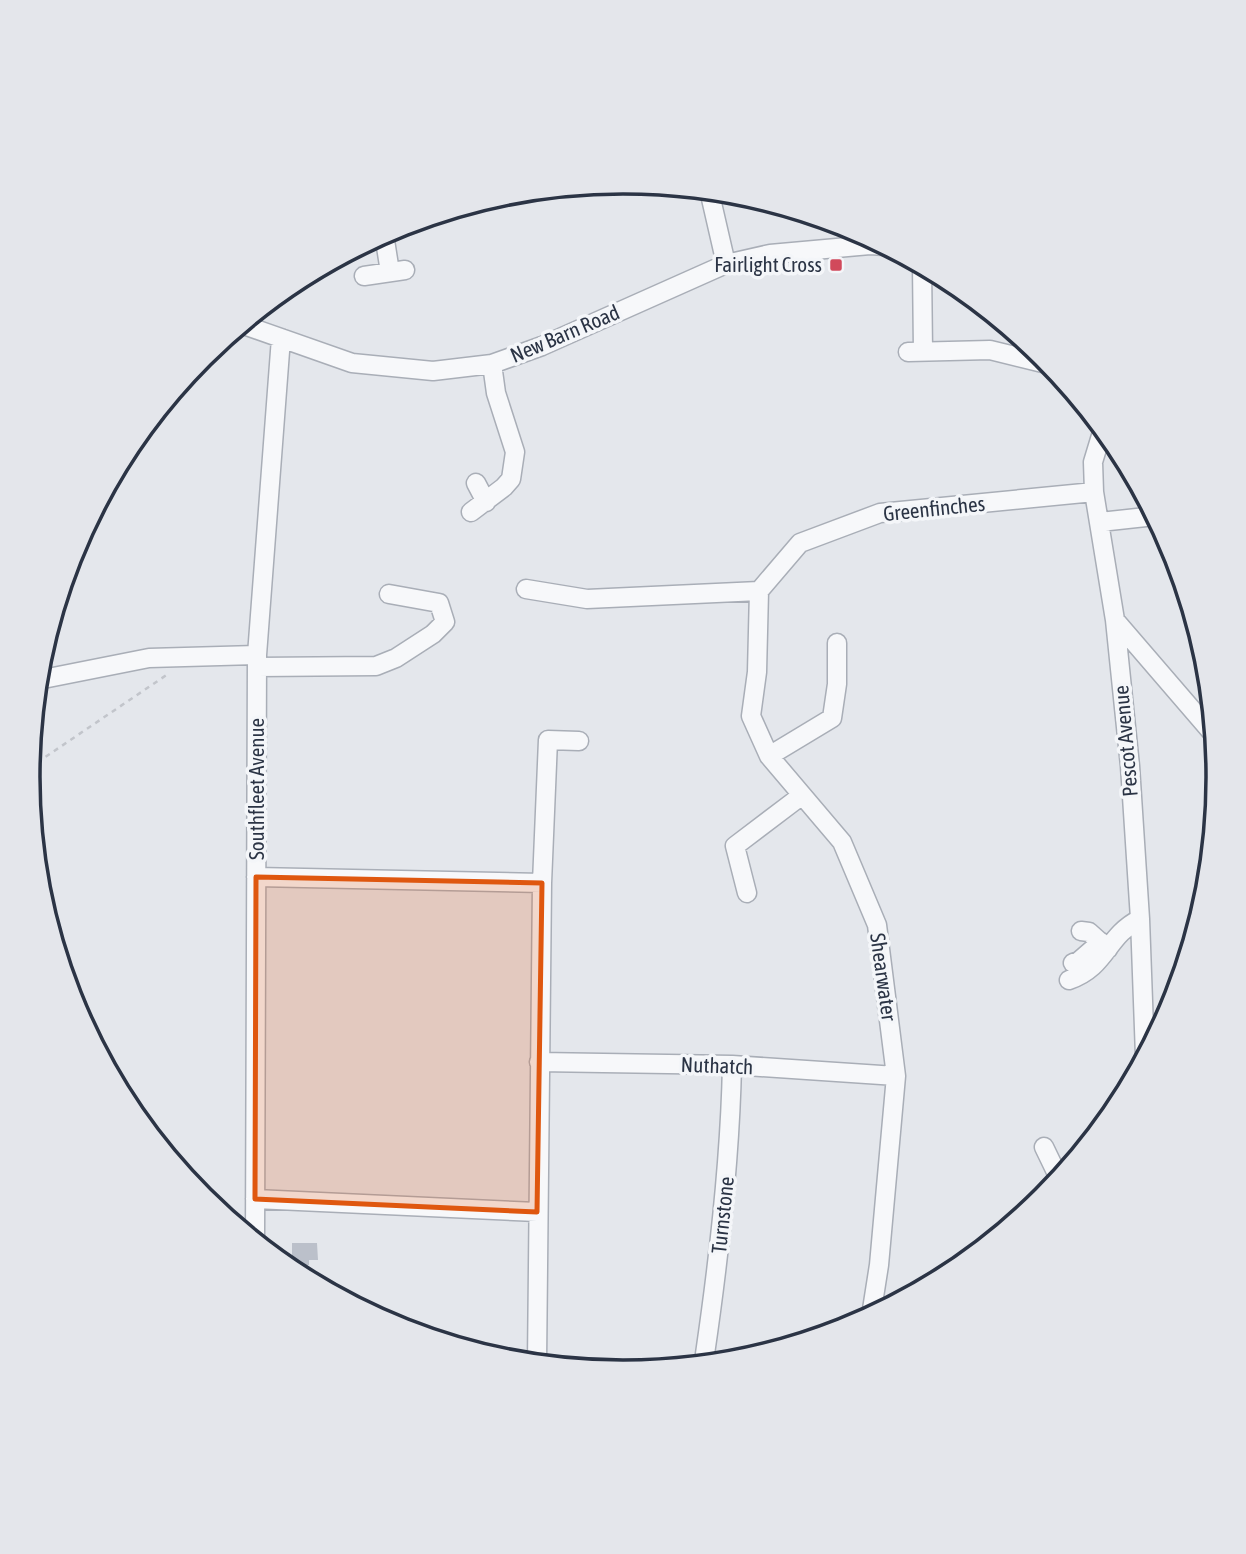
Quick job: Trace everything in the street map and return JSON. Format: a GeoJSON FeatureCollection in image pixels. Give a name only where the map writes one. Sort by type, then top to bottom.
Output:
{"type":"FeatureCollection","features":[{"type":"Feature","properties":{"kind":"street"},"geometry":{"type":"LineString","coordinates":[[712,201],[726,264]]}},
{"type":"Feature","properties":{"kind":"street"},"geometry":{"type":"LineString","coordinates":[[363,276],[397,271],[388,244]]}},
{"type":"Feature","properties":{"kind":"street","name":"New Barn Road"},"geometry":{"type":"LineString","coordinates":[[252,328],[352,363],[433,372],[492,365],[542,346],[726,264],[770,254],[862,246]]}},
{"type":"Feature","properties":{"kind":"street"},"geometry":{"type":"LineString","coordinates":[[922,277],[923,352],[990,350],[1029,360]]}},
{"type":"Feature","properties":{"kind":"street","name":"Southfleet Avenue"},"geometry":{"type":"LineString","coordinates":[[255,1228],[257,661],[281,338]]}},
{"type":"Feature","properties":{"kind":"street"},"geometry":{"type":"LineString","coordinates":[[476,483],[478,507],[504,487],[511,478],[515,452],[496,393],[492,365]]}},
{"type":"Feature","properties":{"kind":"street","name":"Pescot Avenue"},"geometry":{"type":"LineString","coordinates":[[1099,441],[1093,462],[1094,492],[1115,620],[1130,766],[1144,1038]]}},
{"type":"Feature","properties":{"kind":"street","name":"Greenfinches"},"geometry":{"type":"LineString","coordinates":[[759,591],[800,543],[880,513],[1094,492]]}},
{"type":"Feature","properties":{"kind":"street"},"geometry":{"type":"LineString","coordinates":[[1100,522],[1145,517]]}},
{"type":"Feature","properties":{"kind":"street"},"geometry":{"type":"LineString","coordinates":[[526,589],[587,599],[759,591]]}},
{"type":"Feature","properties":{"kind":"street","name":"Shearwater"},"geometry":{"type":"LineString","coordinates":[[759,591],[757,672],[751,716],[769,756],[842,842],[877,926],[896,1076],[879,1265],[873,1303]]}},
{"type":"Feature","properties":{"kind":"street"},"geometry":{"type":"LineString","coordinates":[[49,678],[149,658],[376,666],[396,658],[433,634],[445,622],[439,603],[389,594]]}},
{"type":"Feature","properties":{"kind":"street"},"geometry":{"type":"LineString","coordinates":[[1115,620],[1203,723]]}},
{"type":"Feature","properties":{"kind":"street"},"geometry":{"type":"LineString","coordinates":[[769,756],[832,718],[837,643]]}},
{"type":"Feature","properties":{"kind":"street"},"geometry":{"type":"LineString","coordinates":[[537,1353],[542,883],[548,740],[579,741]]}},
{"type":"Feature","properties":{"kind":"street"},"geometry":{"type":"LineString","coordinates":[[747,893],[735,846],[801,796]]}},
{"type":"Feature","properties":{"kind":"street"},"geometry":{"type":"LineString","coordinates":[[256,877],[542,883]]}},
{"type":"Feature","properties":{"kind":"street"},"geometry":{"type":"LineString","coordinates":[[1071,971],[1088,972],[1098,963],[1105,945],[1140,919]]}},
{"type":"Feature","properties":{"kind":"street"},"geometry":{"type":"LineString","coordinates":[[1081,930],[1089,932],[1105,945]]}},
{"type":"Feature","properties":{"kind":"street","name":"Nuthatch"},"geometry":{"type":"LineString","coordinates":[[539,1062],[732,1065],[896,1076]]}},
{"type":"Feature","properties":{"kind":"street","name":"Turnstone"},"geometry":{"type":"LineString","coordinates":[[705,1354],[721,1243],[730,1143],[732,1065]]}},
{"type":"Feature","properties":{"kind":"street"},"geometry":{"type":"LineString","coordinates":[[1044,1147],[1054,1168]]}},
{"type":"Feature","properties":{"kind":"street"},"geometry":{"type":"LineString","coordinates":[[255,1199],[537,1212]]}},
{"type":"Feature","properties":{"kind":"path"},"geometry":{"type":"LineString","coordinates":[[40,760],[173,671]]}},
{"type":"Feature","properties":{"kind":"highlighted area"},"geometry":{"type":"Polygon","coordinates":[[[256,877],[542,883],[537,1212],[255,1199],[256,877]]]}},
{"type":"Feature","properties":{"kind":"building"},"geometry":{"type":"Polygon","coordinates":[[[292,1243],[317,1243],[318,1260],[309,1260],[309,1265],[304,1265],[292,1257],[292,1243]]]}},
{"type":"Feature","properties":{"kind":"place","name":"Fairlight Cross"},"geometry":{"type":"Point","coordinates":[836,265]}}]}
